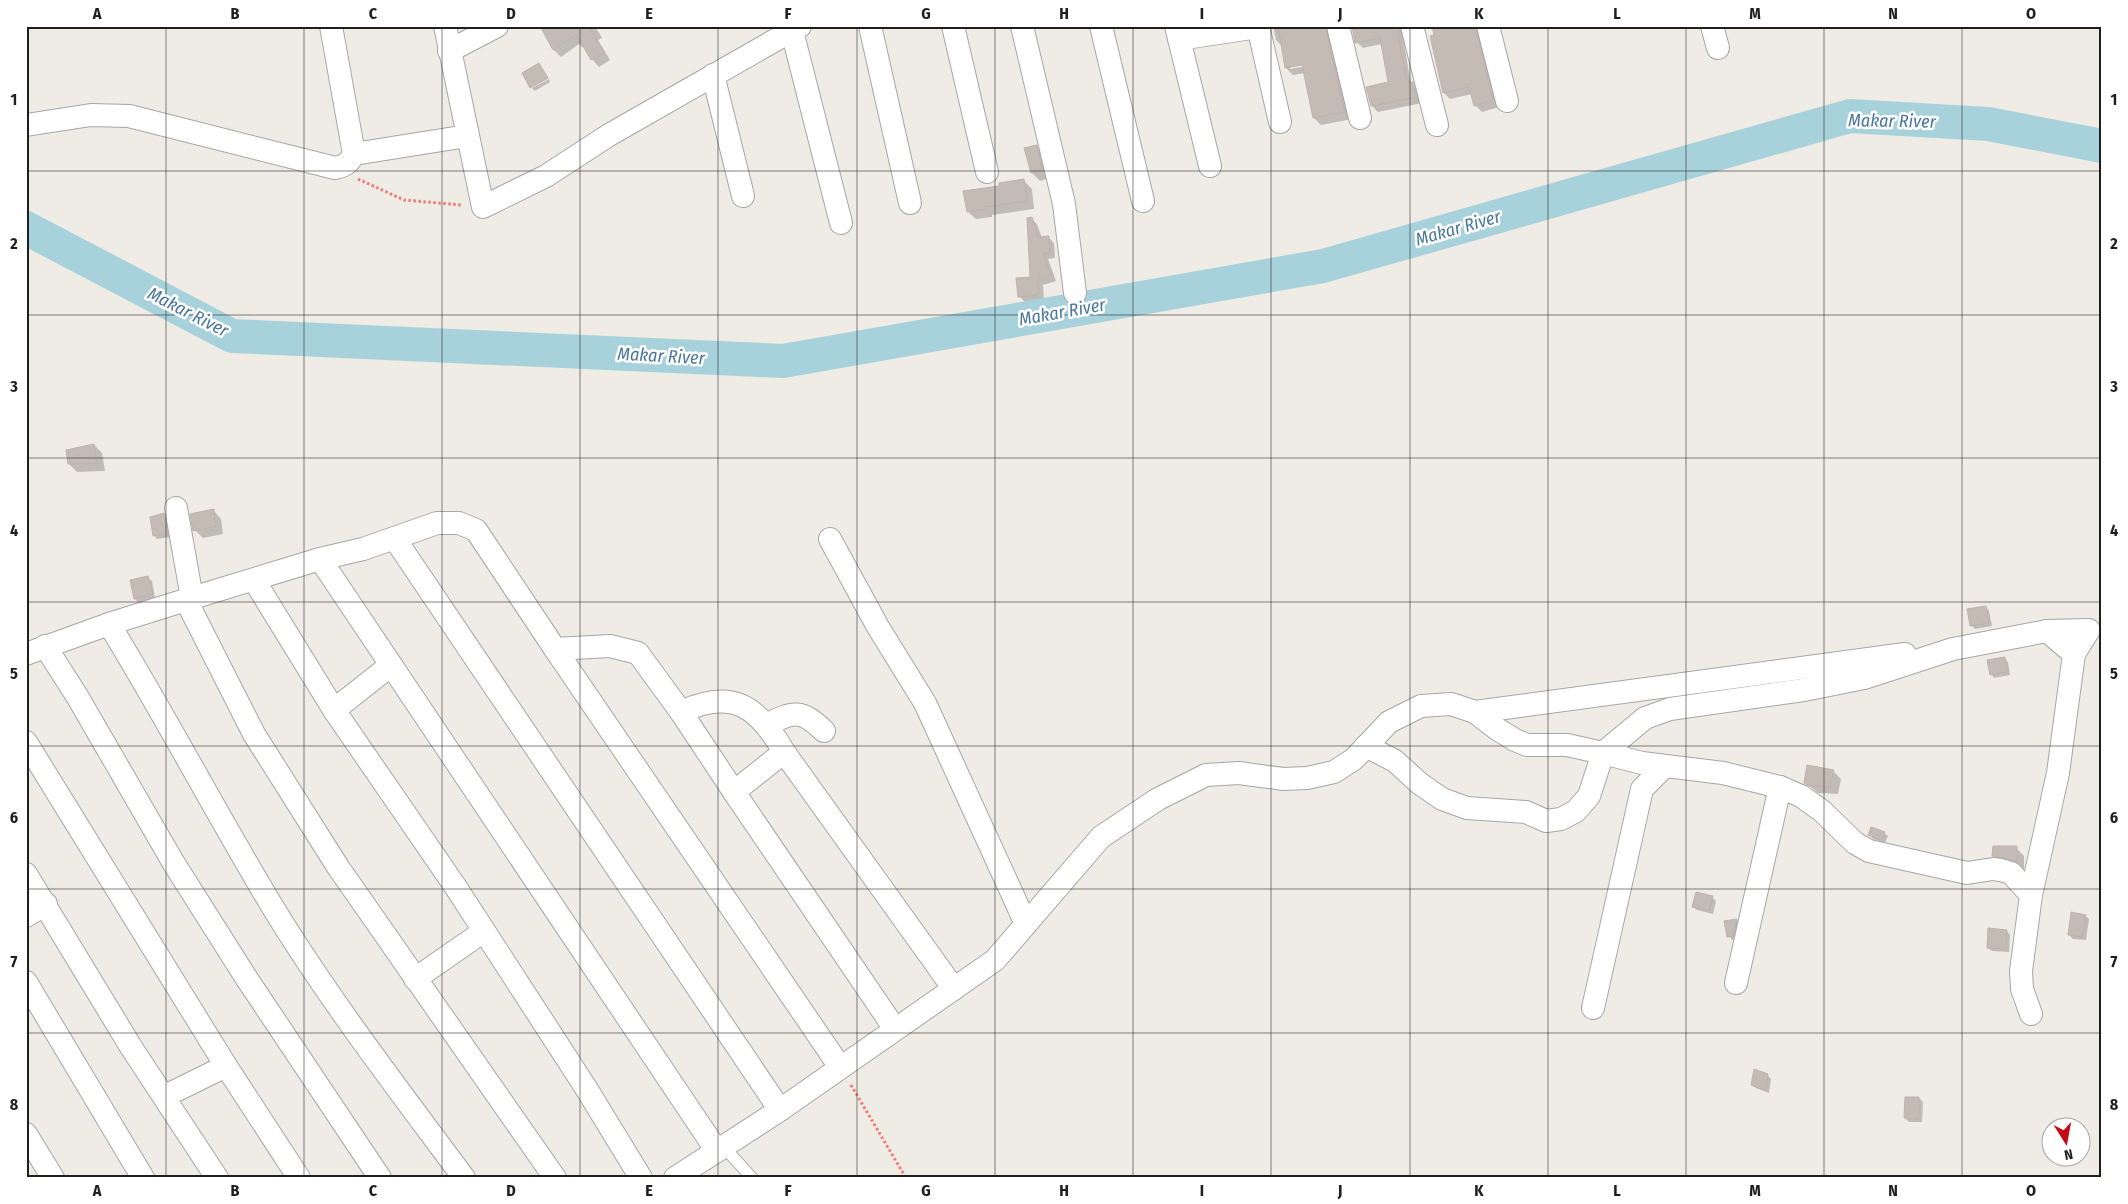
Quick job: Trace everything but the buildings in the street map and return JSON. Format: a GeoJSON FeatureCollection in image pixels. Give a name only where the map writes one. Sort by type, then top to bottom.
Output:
{"type":"FeatureCollection","features":[{"type":"Feature","properties":{"kind":"street"},"geometry":{"type":"LineString","coordinates":[[26,125],[91,115],[129,116],[335,168],[350,161],[354,154],[331,26]]}},
{"type":"Feature","properties":{"kind":"street"},"geometry":{"type":"LineString","coordinates":[[445,26],[482,206],[546,176],[609,135],[796,29],[841,223]]}},
{"type":"Feature","properties":{"kind":"street"},"geometry":{"type":"LineString","coordinates":[[449,51],[496,26]]}},
{"type":"Feature","properties":{"kind":"street"},"geometry":{"type":"LineString","coordinates":[[870,26],[910,203]]}},
{"type":"Feature","properties":{"kind":"street"},"geometry":{"type":"LineString","coordinates":[[953,26],[987,172]]}},
{"type":"Feature","properties":{"kind":"street"},"geometry":{"type":"LineString","coordinates":[[1022,26],[1064,204],[1075,293]]}},
{"type":"Feature","properties":{"kind":"street"},"geometry":{"type":"LineString","coordinates":[[1101,26],[1143,201]]}},
{"type":"Feature","properties":{"kind":"street"},"geometry":{"type":"LineString","coordinates":[[1210,166],[1178,33],[1258,26],[1280,122]]}},
{"type":"Feature","properties":{"kind":"street"},"geometry":{"type":"LineString","coordinates":[[1338,26],[1360,118]]}},
{"type":"Feature","properties":{"kind":"street"},"geometry":{"type":"LineString","coordinates":[[1412,26],[1436,124]]}},
{"type":"Feature","properties":{"kind":"street"},"geometry":{"type":"LineString","coordinates":[[1488,26],[1507,101]]}},
{"type":"Feature","properties":{"kind":"street"},"geometry":{"type":"LineString","coordinates":[[1712,26],[1718,48]]}},
{"type":"Feature","properties":{"kind":"street"},"geometry":{"type":"LineString","coordinates":[[714,75],[743,196]]}},
{"type":"Feature","properties":{"kind":"street"},"geometry":{"type":"LineString","coordinates":[[354,154],[467,136]]}},
{"type":"Feature","properties":{"kind":"street"},"geometry":{"type":"LineString","coordinates":[[176,508],[189,599],[254,734],[338,867],[555,1178]]}},
{"type":"Feature","properties":{"kind":"street"},"geometry":{"type":"LineString","coordinates":[[374,1176],[178,870],[77,696],[36,650],[109,624],[320,559],[363,549],[437,523],[460,523],[476,530],[840,1068]]}},
{"type":"Feature","properties":{"kind":"street"},"geometry":{"type":"LineString","coordinates":[[395,539],[780,1110]]}},
{"type":"Feature","properties":{"kind":"street"},"geometry":{"type":"LineString","coordinates":[[830,539],[878,627],[925,703],[1026,924]]}},
{"type":"Feature","properties":{"kind":"street"},"geometry":{"type":"LineString","coordinates":[[320,559],[721,1149]]}},
{"type":"Feature","properties":{"kind":"street"},"geometry":{"type":"LineString","coordinates":[[254,580],[334,710],[484,931],[586,1088],[641,1178]]}},
{"type":"Feature","properties":{"kind":"street"},"geometry":{"type":"LineString","coordinates":[[109,624],[153,696],[277,914],[343,1015],[464,1178]]}},
{"type":"Feature","properties":{"kind":"street"},"geometry":{"type":"LineString","coordinates":[[1366,746],[1395,761],[1418,783],[1442,799],[1467,808],[1526,812],[1546,821],[1561,820],[1576,811],[1589,796],[1603,753],[1645,718],[1670,709],[1804,690],[1838,683],[1888,671],[1953,649],[2047,631],[2095,630]]}},
{"type":"Feature","properties":{"kind":"street"},"geometry":{"type":"LineString","coordinates":[[2031,1014],[2022,989],[2021,971],[2030,895],[2058,773],[2074,654],[2095,630]]}},
{"type":"Feature","properties":{"kind":"street"},"geometry":{"type":"LineString","coordinates":[[2047,631],[2074,654]]}},
{"type":"Feature","properties":{"kind":"street"},"geometry":{"type":"LineString","coordinates":[[1475,712],[1983,643]]}},
{"type":"Feature","properties":{"kind":"street"},"geometry":{"type":"LineString","coordinates":[[555,649],[610,646],[638,653],[664,691],[688,708],[734,792],[894,1029]]}},
{"type":"Feature","properties":{"kind":"street"},"geometry":{"type":"LineString","coordinates":[[334,710],[391,665]]}},
{"type":"Feature","properties":{"kind":"street"},"geometry":{"type":"LineString","coordinates":[[688,708],[710,702],[732,703],[752,710],[766,725],[954,989]]}},
{"type":"Feature","properties":{"kind":"street"},"geometry":{"type":"LineString","coordinates":[[675,1178],[780,1110],[995,960],[1101,837],[1158,799],[1206,775],[1239,773],[1282,779],[1307,778],[1334,772],[1354,759],[1389,722],[1421,706],[1451,704],[1475,712],[1496,730],[1527,745],[1567,746],[1642,763],[1723,773],[1780,787],[1800,796],[1822,811],[1855,843],[1870,851],[1967,873],[1993,869],[2001,870],[2011,873],[2030,895]]}},
{"type":"Feature","properties":{"kind":"street"},"geometry":{"type":"LineString","coordinates":[[766,725],[782,717],[799,714],[810,717],[824,731]]}},
{"type":"Feature","properties":{"kind":"street"},"geometry":{"type":"LineString","coordinates":[[26,742],[226,1066],[300,1178]]}},
{"type":"Feature","properties":{"kind":"street"},"geometry":{"type":"LineString","coordinates":[[734,792],[784,752]]}},
{"type":"Feature","properties":{"kind":"street"},"geometry":{"type":"LineString","coordinates":[[1593,1008],[1642,789],[1665,766]]}},
{"type":"Feature","properties":{"kind":"street"},"geometry":{"type":"LineString","coordinates":[[1736,983],[1780,787]]}},
{"type":"Feature","properties":{"kind":"street"},"geometry":{"type":"LineString","coordinates":[[26,874],[46,904],[131,1047],[165,1096],[217,1178]]}},
{"type":"Feature","properties":{"kind":"street"},"geometry":{"type":"LineString","coordinates":[[26,916],[46,904]]}},
{"type":"Feature","properties":{"kind":"street"},"geometry":{"type":"LineString","coordinates":[[415,978],[484,931]]}},
{"type":"Feature","properties":{"kind":"street"},"geometry":{"type":"LineString","coordinates":[[26,982],[143,1178]]}},
{"type":"Feature","properties":{"kind":"street"},"geometry":{"type":"LineString","coordinates":[[165,1096],[226,1066]]}},
{"type":"Feature","properties":{"kind":"street"},"geometry":{"type":"LineString","coordinates":[[26,1134],[53,1178]]}},
{"type":"Feature","properties":{"kind":"lane"},"geometry":{"type":"LineString","coordinates":[[721,1149],[752,1178]]}},
{"type":"Feature","properties":{"kind":"path"},"geometry":{"type":"LineString","coordinates":[[335,168],[404,200],[482,206]]}},
{"type":"Feature","properties":{"kind":"path"},"geometry":{"type":"LineString","coordinates":[[840,1068],[906,1178]]}},
{"type":"Feature","properties":{"kind":"waterway","name":"Makar River"},"geometry":{"type":"LineString","coordinates":[[26,228],[232,336],[783,361],[1323,266],[1850,116],[1988,124],[2102,146]]}}]}
